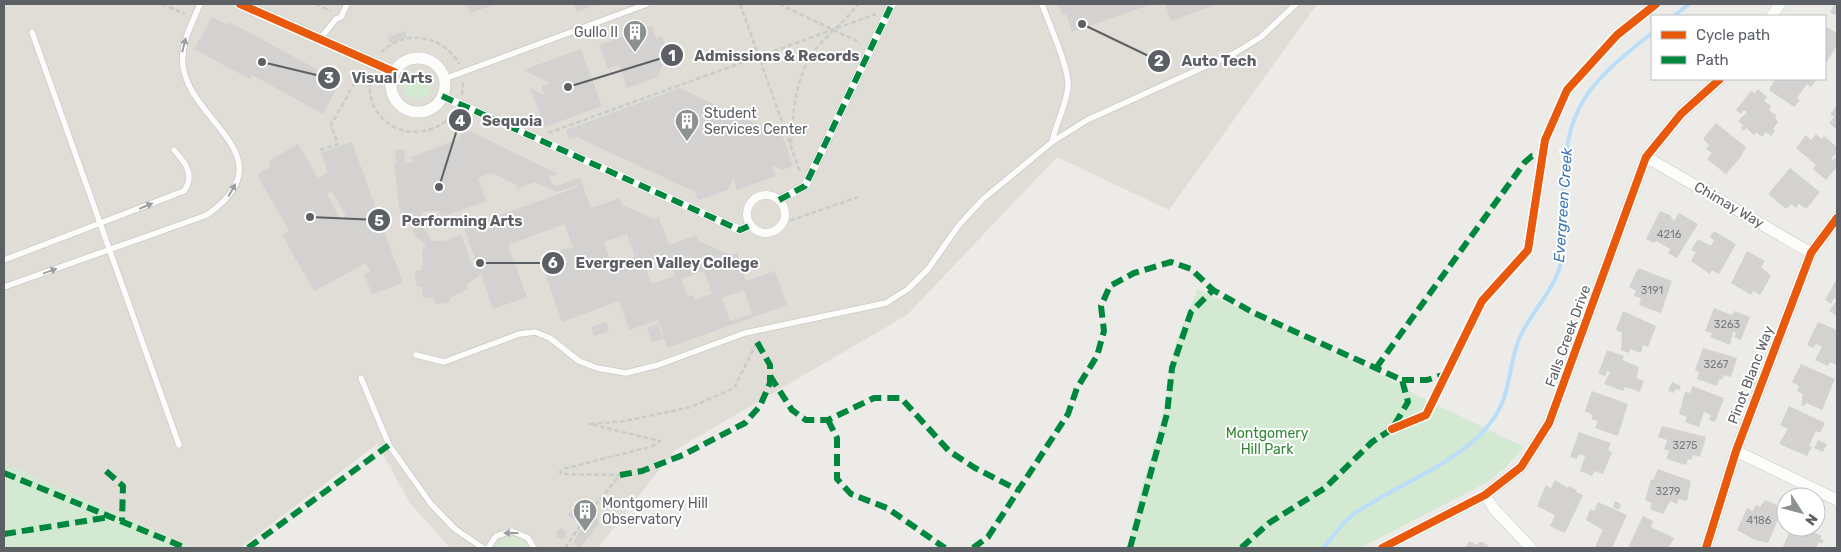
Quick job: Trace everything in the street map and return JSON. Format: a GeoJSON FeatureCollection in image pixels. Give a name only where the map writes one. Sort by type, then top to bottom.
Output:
{"type":"FeatureCollection","features":[{"type":"Feature","properties":{"kind":"street"},"geometry":{"type":"LineString","coordinates":[[240,4],[394,72]]}},
{"type":"Feature","properties":{"kind":"street"},"geometry":{"type":"LineString","coordinates":[[1773,15],[1780,4]]}},
{"type":"Feature","properties":{"kind":"street"},"geometry":{"type":"LineString","coordinates":[[779,200],[805,186],[891,6]]}},
{"type":"Feature","properties":{"kind":"street"},"geometry":{"type":"LineString","coordinates":[[426,59],[434,63],[444,79],[442,96],[437,104],[422,112],[405,109],[398,104],[391,89],[394,72],[407,60],[426,59]]}},
{"type":"Feature","properties":{"kind":"street","name":"Falls Creek Drive"},"geometry":{"type":"LineString","coordinates":[[1382,548],[1484,495],[1521,467],[1549,423],[1646,157],[1681,114],[1719,80]]}},
{"type":"Feature","properties":{"kind":"street"},"geometry":{"type":"LineString","coordinates":[[442,96],[740,230],[751,226]]}},
{"type":"Feature","properties":{"kind":"street","name":"Chimay Way"},"geometry":{"type":"LineString","coordinates":[[1646,157],[1811,253]]}},
{"type":"Feature","properties":{"kind":"street"},"geometry":{"type":"LineString","coordinates":[[762,195],[774,196],[779,200],[785,211],[783,223],[774,232],[767,233],[755,230],[751,226],[747,213],[751,202],[762,195]]}},
{"type":"Feature","properties":{"kind":"street","name":"Pinot Blanc Way"},"geometry":{"type":"LineString","coordinates":[[1706,548],[1736,451],[1811,253],[1837,218]]}},
{"type":"Feature","properties":{"kind":"street"},"geometry":{"type":"LineString","coordinates":[[1736,451],[1837,500]]}},
{"type":"Feature","properties":{"kind":"street"},"geometry":{"type":"LineString","coordinates":[[1484,495],[1494,509],[1531,548]]}},
{"type":"Feature","properties":{"kind":"lane"},"geometry":{"type":"LineString","coordinates":[[4,287],[207,215],[222,204],[231,194],[237,181],[238,168],[233,146],[187,82],[183,68],[182,52],[185,39],[200,4]]}},
{"type":"Feature","properties":{"kind":"lane"},"geometry":{"type":"LineString","coordinates":[[320,39],[336,19],[341,17],[347,4]]}},
{"type":"Feature","properties":{"kind":"lane"},"geometry":{"type":"LineString","coordinates":[[444,79],[647,4]]}},
{"type":"Feature","properties":{"kind":"lane"},"geometry":{"type":"LineString","coordinates":[[1042,4],[1068,84],[1066,102],[1056,121],[1052,142]]}},
{"type":"Feature","properties":{"kind":"lane"},"geometry":{"type":"LineString","coordinates":[[416,355],[444,362],[519,334],[535,332],[550,338],[580,361],[597,368],[626,373],[658,365],[745,333],[886,302],[908,289],[928,270],[959,225],[983,199],[1052,142],[1087,120],[1236,53],[1261,37],[1296,4]]}},
{"type":"Feature","properties":{"kind":"lane"},"geometry":{"type":"LineString","coordinates":[[32,32],[179,445]]}},
{"type":"Feature","properties":{"kind":"lane"},"geometry":{"type":"LineString","coordinates":[[4,260],[184,191],[190,182],[189,173],[185,162],[174,150]]}},
{"type":"Feature","properties":{"kind":"lane"},"geometry":{"type":"LineString","coordinates":[[361,378],[389,445],[431,504],[455,529],[484,548]]}},
{"type":"Feature","properties":{"kind":"lane"},"geometry":{"type":"LineString","coordinates":[[488,548],[496,536],[512,531],[528,538],[534,548]]}},
{"type":"Feature","properties":{"kind":"path"},"geometry":{"type":"LineString","coordinates":[[162,4],[185,14]]}},
{"type":"Feature","properties":{"kind":"path"},"geometry":{"type":"LineString","coordinates":[[316,4],[331,11]]}},
{"type":"Feature","properties":{"kind":"path"},"geometry":{"type":"LineString","coordinates":[[740,4],[805,186]]}},
{"type":"Feature","properties":{"kind":"path"},"geometry":{"type":"LineString","coordinates":[[779,4],[871,48]]}},
{"type":"Feature","properties":{"kind":"path"},"geometry":{"type":"LineString","coordinates":[[790,144],[794,97],[799,79],[807,62],[833,30],[848,18],[858,4]]}},
{"type":"Feature","properties":{"kind":"path"},"geometry":{"type":"LineString","coordinates":[[534,138],[833,30],[891,6]]}},
{"type":"Feature","properties":{"kind":"path"},"geometry":{"type":"LineString","coordinates":[[320,150],[338,144],[331,125],[360,70],[370,75],[370,95],[378,113],[384,120],[401,130],[421,132],[440,126],[454,113],[459,104],[464,85],[462,72],[455,57],[440,44],[421,38],[411,38],[392,44],[378,57]]}},
{"type":"Feature","properties":{"kind":"path"},"geometry":{"type":"LineString","coordinates":[[783,223],[858,197]]}},
{"type":"Feature","properties":{"kind":"path"},"geometry":{"type":"LineString","coordinates":[[565,548],[587,515],[620,475],[562,474],[560,472],[563,469],[653,446],[660,441],[590,424],[625,421],[691,407],[734,388],[763,330]]}},
{"type":"Feature","properties":{"kind":"shaded area"},"geometry":{"type":"Polygon","coordinates":[[[4,4],[1317,4],[1169,210],[1057,157],[907,315],[675,450],[598,548],[450,548],[410,503],[377,444],[240,548],[193,548],[4,463],[4,4]]]}},
{"type":"Feature","properties":{"kind":"green space"},"geometry":{"type":"Polygon","coordinates":[[[417,71],[427,75],[431,85],[427,95],[417,99],[407,95],[403,85],[407,75],[417,71]]]}},
{"type":"Feature","properties":{"kind":"green space","name":"Montgomery Hill Park"},"geometry":{"type":"Polygon","coordinates":[[[1197,289],[1396,382],[1408,391],[1524,447],[1505,468],[1486,483],[1360,548],[1129,548],[1140,496],[1166,401],[1171,366],[1179,332],[1197,289]]]}},
{"type":"Feature","properties":{"kind":"green space"},"geometry":{"type":"Polygon","coordinates":[[[4,463],[193,548],[4,548],[4,463]]]}},
{"type":"Feature","properties":{"kind":"green space"},"geometry":{"type":"Polygon","coordinates":[[[510,537],[521,539],[528,548],[495,548],[500,542],[510,537]]]}},
{"type":"Feature","properties":{"kind":"building"},"geometry":{"type":"Polygon","coordinates":[[[466,4],[496,4],[470,13],[466,4]]]}},
{"type":"Feature","properties":{"kind":"building"},"geometry":{"type":"Polygon","coordinates":[[[574,4],[595,4],[595,5],[577,12],[574,4]]]}},
{"type":"Feature","properties":{"kind":"building"},"geometry":{"type":"Polygon","coordinates":[[[1058,4],[1152,4],[1072,32],[1066,14],[1062,15],[1058,4]]]}},
{"type":"Feature","properties":{"kind":"building"},"geometry":{"type":"Polygon","coordinates":[[[1165,4],[1217,4],[1171,21],[1165,4]]]}},
{"type":"Feature","properties":{"kind":"building"},"geometry":{"type":"Polygon","coordinates":[[[1834,4],[1837,4],[1837,15],[1830,13],[1834,4]]]}},
{"type":"Feature","properties":{"kind":"building"},"geometry":{"type":"Polygon","coordinates":[[[212,17],[228,25],[230,22],[340,82],[323,114],[252,75],[250,79],[194,49],[212,17]]]}},
{"type":"Feature","properties":{"kind":"building","name":"Gullo II"},"geometry":{"type":"Polygon","coordinates":[[[652,26],[656,38],[662,36],[672,65],[665,62],[657,77],[627,88],[619,65],[608,69],[599,45],[652,26]]]}},
{"type":"Feature","properties":{"kind":"building"},"geometry":{"type":"Polygon","coordinates":[[[1826,27],[1837,33],[1836,47],[1826,63],[1826,27]]]}},
{"type":"Feature","properties":{"kind":"building"},"geometry":{"type":"Polygon","coordinates":[[[405,31],[407,37],[390,43],[388,37],[405,31]]]}},
{"type":"Feature","properties":{"kind":"building"},"geometry":{"type":"Polygon","coordinates":[[[581,49],[602,106],[545,127],[530,88],[544,95],[541,86],[550,83],[523,70],[581,49]]]}},
{"type":"Feature","properties":{"kind":"building"},"geometry":{"type":"Polygon","coordinates":[[[1816,80],[1811,87],[1807,84],[1797,98],[1800,100],[1794,107],[1769,90],[1774,81],[1816,80]]]}},
{"type":"Feature","properties":{"kind":"building","name":"Student Services Center"},"geometry":{"type":"Polygon","coordinates":[[[680,88],[783,137],[793,166],[782,170],[771,165],[776,176],[737,190],[733,179],[728,190],[698,200],[695,192],[577,137],[569,139],[566,130],[680,88]]]}},
{"type":"Feature","properties":{"kind":"building"},"geometry":{"type":"Polygon","coordinates":[[[1758,89],[1767,97],[1764,101],[1771,106],[1769,110],[1777,116],[1775,118],[1778,122],[1771,136],[1766,132],[1762,137],[1756,132],[1754,135],[1746,128],[1744,131],[1741,128],[1743,125],[1738,121],[1747,112],[1744,110],[1741,114],[1736,110],[1751,91],[1755,93],[1758,89]]]}},
{"type":"Feature","properties":{"kind":"building"},"geometry":{"type":"Polygon","coordinates":[[[1837,105],[1837,130],[1829,123],[1834,117],[1830,114],[1837,105]]]}},
{"type":"Feature","properties":{"kind":"building"},"geometry":{"type":"Polygon","coordinates":[[[1716,123],[1746,147],[1740,158],[1726,174],[1707,159],[1712,153],[1706,149],[1709,145],[1703,139],[1716,123]]]}},
{"type":"Feature","properties":{"kind":"building"},"geometry":{"type":"Polygon","coordinates":[[[466,129],[558,174],[549,177],[551,183],[558,186],[580,177],[591,208],[620,198],[622,204],[653,219],[659,217],[669,245],[697,235],[699,241],[731,255],[737,253],[746,281],[775,271],[787,305],[667,348],[658,320],[629,330],[619,301],[562,322],[540,259],[562,251],[561,249],[573,248],[565,224],[508,245],[527,297],[493,309],[481,274],[466,285],[468,289],[453,296],[448,303],[437,304],[431,298],[423,297],[422,287],[417,287],[415,277],[416,271],[420,271],[423,265],[422,252],[426,245],[412,233],[414,225],[413,213],[400,214],[394,163],[396,163],[395,150],[404,149],[405,163],[411,163],[413,162],[411,157],[459,139],[461,133],[466,129]],[[491,173],[478,178],[486,201],[441,217],[439,211],[421,212],[422,224],[432,241],[445,241],[461,234],[474,269],[478,267],[464,228],[578,187],[577,185],[557,192],[535,182],[516,189],[517,185],[491,173]],[[627,234],[604,242],[612,266],[635,257],[627,234]],[[667,254],[644,262],[652,284],[675,276],[667,254]],[[704,271],[681,279],[688,297],[693,295],[695,300],[712,294],[704,271]],[[744,290],[722,298],[730,321],[752,314],[744,290]]]}},
{"type":"Feature","properties":{"kind":"building"},"geometry":{"type":"Polygon","coordinates":[[[1816,134],[1822,139],[1824,136],[1837,147],[1837,153],[1831,158],[1833,160],[1837,157],[1837,167],[1826,180],[1813,169],[1816,165],[1796,148],[1806,135],[1811,140],[1816,134]]]}},
{"type":"Feature","properties":{"kind":"building"},"geometry":{"type":"Polygon","coordinates":[[[352,142],[403,283],[372,294],[364,274],[370,271],[366,263],[314,291],[282,235],[289,231],[257,175],[271,166],[269,161],[298,144],[318,178],[328,172],[321,152],[352,142]],[[332,191],[327,194],[340,219],[346,216],[332,191]]]}},
{"type":"Feature","properties":{"kind":"building"},"geometry":{"type":"Polygon","coordinates":[[[1790,168],[1820,192],[1806,209],[1799,204],[1796,208],[1791,204],[1786,209],[1768,194],[1790,168]]]}},
{"type":"Feature","properties":{"kind":"building"},"geometry":{"type":"Polygon","coordinates":[[[1660,211],[1670,215],[1674,221],[1679,213],[1698,224],[1677,258],[1668,253],[1670,249],[1656,241],[1654,243],[1646,239],[1660,211]]]}},
{"type":"Feature","properties":{"kind":"building"},"geometry":{"type":"Polygon","coordinates":[[[1714,231],[1736,244],[1719,274],[1712,270],[1710,274],[1691,261],[1696,252],[1691,250],[1698,239],[1711,246],[1714,240],[1710,237],[1714,231]]]}},
{"type":"Feature","properties":{"kind":"building"},"geometry":{"type":"Polygon","coordinates":[[[1747,251],[1765,261],[1761,267],[1771,276],[1760,295],[1753,291],[1751,295],[1731,283],[1747,251]]]}},
{"type":"Feature","properties":{"kind":"building"},"geometry":{"type":"Polygon","coordinates":[[[1638,268],[1672,281],[1661,313],[1639,305],[1641,298],[1634,296],[1636,291],[1629,287],[1638,268]]]}},
{"type":"Feature","properties":{"kind":"building"},"geometry":{"type":"Polygon","coordinates":[[[1837,278],[1837,300],[1834,298],[1831,304],[1825,300],[1837,278]]]}},
{"type":"Feature","properties":{"kind":"building"},"geometry":{"type":"Polygon","coordinates":[[[1837,300],[1837,316],[1829,311],[1837,300]]]}},
{"type":"Feature","properties":{"kind":"building"},"geometry":{"type":"Polygon","coordinates":[[[1714,308],[1732,315],[1734,311],[1750,317],[1741,340],[1734,337],[1736,333],[1733,332],[1730,345],[1710,337],[1712,333],[1705,331],[1714,308]]]}},
{"type":"Feature","properties":{"kind":"building"},"geometry":{"type":"Polygon","coordinates":[[[1623,311],[1656,326],[1648,347],[1643,345],[1641,353],[1630,349],[1629,353],[1621,350],[1622,333],[1616,330],[1623,311]]]}},
{"type":"Feature","properties":{"kind":"building"},"geometry":{"type":"Polygon","coordinates":[[[606,322],[609,331],[594,336],[591,327],[606,322]]]}},
{"type":"Feature","properties":{"kind":"building"},"geometry":{"type":"Polygon","coordinates":[[[1818,322],[1837,330],[1837,365],[1830,362],[1828,366],[1815,360],[1822,347],[1816,344],[1813,348],[1807,345],[1818,322]]]}},
{"type":"Feature","properties":{"kind":"building"},"geometry":{"type":"Polygon","coordinates":[[[658,324],[663,339],[652,343],[647,328],[658,324]]]}},
{"type":"Feature","properties":{"kind":"building"},"geometry":{"type":"Polygon","coordinates":[[[1703,348],[1737,358],[1731,377],[1724,375],[1722,380],[1719,379],[1717,386],[1697,379],[1699,372],[1695,370],[1703,348]]]}},
{"type":"Feature","properties":{"kind":"building"},"geometry":{"type":"Polygon","coordinates":[[[1607,350],[1624,356],[1622,360],[1639,367],[1636,378],[1644,381],[1640,392],[1625,387],[1623,391],[1604,384],[1610,372],[1607,371],[1605,376],[1598,374],[1607,350]]]}},
{"type":"Feature","properties":{"kind":"building"},"geometry":{"type":"Polygon","coordinates":[[[1801,364],[1835,379],[1822,410],[1806,403],[1804,406],[1801,405],[1803,394],[1797,391],[1799,386],[1792,382],[1801,364]]]}},
{"type":"Feature","properties":{"kind":"building"},"geometry":{"type":"Polygon","coordinates":[[[1672,382],[1681,386],[1679,390],[1675,389],[1674,393],[1668,391],[1672,382]]]}},
{"type":"Feature","properties":{"kind":"building"},"geometry":{"type":"Polygon","coordinates":[[[1692,386],[1724,398],[1715,422],[1709,420],[1711,415],[1704,412],[1699,427],[1685,422],[1687,417],[1679,414],[1685,392],[1690,393],[1692,386]]]}},
{"type":"Feature","properties":{"kind":"building"},"geometry":{"type":"Polygon","coordinates":[[[1592,391],[1628,404],[1618,436],[1595,428],[1598,421],[1591,419],[1593,415],[1585,411],[1592,391]]]}},
{"type":"Feature","properties":{"kind":"building"},"geometry":{"type":"Polygon","coordinates":[[[1789,406],[1825,423],[1820,433],[1816,431],[1809,446],[1812,447],[1807,456],[1779,444],[1788,429],[1780,425],[1789,406]]]}},
{"type":"Feature","properties":{"kind":"building"},"geometry":{"type":"Polygon","coordinates":[[[1662,426],[1706,437],[1700,457],[1693,455],[1691,460],[1688,459],[1686,465],[1666,459],[1669,451],[1664,449],[1667,440],[1658,437],[1662,426]]]}},
{"type":"Feature","properties":{"kind":"building"},"geometry":{"type":"Polygon","coordinates":[[[1579,432],[1611,443],[1608,450],[1612,452],[1603,474],[1594,471],[1592,476],[1580,471],[1585,456],[1579,454],[1577,459],[1570,457],[1579,432]]]}},
{"type":"Feature","properties":{"kind":"building"},"geometry":{"type":"Polygon","coordinates":[[[1818,440],[1827,444],[1823,452],[1814,448],[1818,440]]]}},
{"type":"Feature","properties":{"kind":"building"},"geometry":{"type":"Polygon","coordinates":[[[1658,469],[1691,481],[1687,501],[1678,499],[1677,504],[1670,501],[1663,514],[1650,509],[1652,503],[1645,500],[1651,479],[1653,480],[1658,469]]]}},
{"type":"Feature","properties":{"kind":"building"},"geometry":{"type":"Polygon","coordinates":[[[1555,480],[1568,488],[1569,486],[1577,490],[1576,492],[1583,495],[1565,533],[1550,526],[1555,515],[1537,506],[1546,485],[1551,488],[1555,480]]]}},
{"type":"Feature","properties":{"kind":"building"},"geometry":{"type":"Polygon","coordinates":[[[1765,500],[1776,505],[1776,524],[1768,543],[1755,540],[1737,530],[1747,508],[1753,511],[1756,505],[1760,507],[1765,500]]]}},
{"type":"Feature","properties":{"kind":"building"},"geometry":{"type":"Polygon","coordinates":[[[1615,501],[1621,504],[1619,510],[1613,507],[1615,501]]]}},
{"type":"Feature","properties":{"kind":"building"},"geometry":{"type":"Polygon","coordinates":[[[1598,502],[1627,515],[1612,548],[1595,547],[1603,530],[1586,520],[1590,509],[1594,511],[1598,502]]]}},
{"type":"Feature","properties":{"kind":"building"},"geometry":{"type":"Polygon","coordinates":[[[574,507],[582,513],[576,521],[568,515],[574,507]]]}},
{"type":"Feature","properties":{"kind":"building"},"geometry":{"type":"Polygon","coordinates":[[[1643,516],[1653,521],[1651,527],[1674,538],[1668,548],[1628,548],[1643,516]]]}},
{"type":"Feature","properties":{"kind":"building","name":"Montgomery Hill Observatory"},"geometry":{"type":"Polygon","coordinates":[[[592,518],[597,518],[599,524],[580,548],[573,543],[580,530],[592,518]]]}},
{"type":"Feature","properties":{"kind":"building","name":"Montgomery Hill Observatory"},"geometry":{"type":"Polygon","coordinates":[[[559,529],[563,529],[566,534],[565,538],[559,539],[556,536],[556,532],[559,529]]]}},
{"type":"Feature","properties":{"kind":"building"},"geometry":{"type":"Polygon","coordinates":[[[1787,537],[1821,537],[1820,539],[1824,540],[1822,544],[1819,542],[1816,548],[1788,548],[1783,546],[1787,537]]]}},
{"type":"Feature","properties":{"kind":"building"},"geometry":{"type":"Polygon","coordinates":[[[1469,541],[1477,545],[1479,542],[1483,542],[1489,546],[1488,548],[1465,548],[1469,541]]]}},
{"type":"Feature","properties":{"kind":"waterway","name":"Evergreen Creek"},"geometry":{"type":"LineString","coordinates":[[1675,15],[1689,4]]}},
{"type":"Feature","properties":{"kind":"waterway","name":"Evergreen Creek"},"geometry":{"type":"LineString","coordinates":[[1323,548],[1342,524],[1354,514],[1462,450],[1476,439],[1497,413],[1508,385],[1516,346],[1560,268],[1563,249],[1565,164],[1568,139],[1575,118],[1595,84],[1629,51],[1651,34]]}},
{"type":"Feature","properties":{"kind":"marked path"},"geometry":{"type":"LineString","coordinates":[[779,200],[805,186],[892,4]]}},
{"type":"Feature","properties":{"kind":"marked path"},"geometry":{"type":"LineString","coordinates":[[442,96],[740,230],[751,225]]}},
{"type":"Feature","properties":{"kind":"marked path"},"geometry":{"type":"LineString","coordinates":[[1376,368],[1525,162],[1532,156],[1543,155]]}},
{"type":"Feature","properties":{"kind":"marked path"},"geometry":{"type":"LineString","coordinates":[[973,548],[988,537],[1068,414],[1077,388],[1097,356],[1104,331],[1101,306],[1110,286],[1134,273],[1171,262],[1191,269],[1213,290]]}},
{"type":"Feature","properties":{"kind":"marked path"},"geometry":{"type":"LineString","coordinates":[[1130,548],[1167,414],[1172,368],[1191,312],[1213,290],[1254,313],[1402,380],[1408,402],[1392,429],[1372,442],[1325,488],[1269,523],[1241,548]]}},
{"type":"Feature","properties":{"kind":"marked path"},"geometry":{"type":"LineString","coordinates":[[620,475],[642,471],[683,455],[745,423],[760,406],[770,383],[770,365],[757,342]]}},
{"type":"Feature","properties":{"kind":"marked path"},"geometry":{"type":"LineString","coordinates":[[1402,380],[1427,380],[1446,374]]}},
{"type":"Feature","properties":{"kind":"marked path"},"geometry":{"type":"LineString","coordinates":[[770,376],[792,410],[806,420],[828,420],[874,398],[901,398],[949,451],[975,468],[1018,490]]}},
{"type":"Feature","properties":{"kind":"marked path"},"geometry":{"type":"LineString","coordinates":[[828,420],[837,438],[837,479],[851,494],[887,508],[945,548]]}},
{"type":"Feature","properties":{"kind":"marked path"},"geometry":{"type":"LineString","coordinates":[[248,548],[389,445]]}},
{"type":"Feature","properties":{"kind":"marked path"},"geometry":{"type":"LineString","coordinates":[[106,471],[123,486],[122,521]]}},
{"type":"Feature","properties":{"kind":"marked path"},"geometry":{"type":"LineString","coordinates":[[4,473],[186,548]]}},
{"type":"Feature","properties":{"kind":"marked path"},"geometry":{"type":"LineString","coordinates":[[4,534],[110,517]]}},
{"type":"Feature","properties":{"kind":"cycle path"},"geometry":{"type":"LineString","coordinates":[[240,4],[394,72]]}},
{"type":"Feature","properties":{"kind":"cycle path"},"geometry":{"type":"LineString","coordinates":[[1392,429],[1426,415],[1482,301],[1528,250],[1545,140],[1567,90],[1617,35],[1656,4]]}},
{"type":"Feature","properties":{"kind":"cycle path"},"geometry":{"type":"LineString","coordinates":[[1382,548],[1485,495],[1521,467],[1549,423],[1646,157],[1681,114],[1719,80]]}},
{"type":"Feature","properties":{"kind":"cycle path"},"geometry":{"type":"LineString","coordinates":[[1706,548],[1736,451],[1811,253],[1837,218]]}},
{"type":"Feature","properties":{"kind":"place","name":"Auto Tech"},"geometry":{"type":"Point","coordinates":[1082,24]}},
{"type":"Feature","properties":{"kind":"place","name":"Gullo II"},"geometry":{"type":"Point","coordinates":[635,53]}},
{"type":"Feature","properties":{"kind":"place","name":"Visual Arts"},"geometry":{"type":"Point","coordinates":[262,62]}},
{"type":"Feature","properties":{"kind":"place","name":"Admissions & Records"},"geometry":{"type":"Point","coordinates":[568,87]}},
{"type":"Feature","properties":{"kind":"place","name":"Student Services Center"},"geometry":{"type":"Point","coordinates":[687,142]}},
{"type":"Feature","properties":{"kind":"place","name":"Sequoia"},"geometry":{"type":"Point","coordinates":[439,187]}},
{"type":"Feature","properties":{"kind":"place","name":"Performing Arts"},"geometry":{"type":"Point","coordinates":[310,217]}},
{"type":"Feature","properties":{"kind":"place","name":"Evergreen Valley College"},"geometry":{"type":"Point","coordinates":[480,263]}},
{"type":"Feature","properties":{"kind":"place","name":"Montgomery Hill Observatory"},"geometry":{"type":"Point","coordinates":[585,532]}}]}
